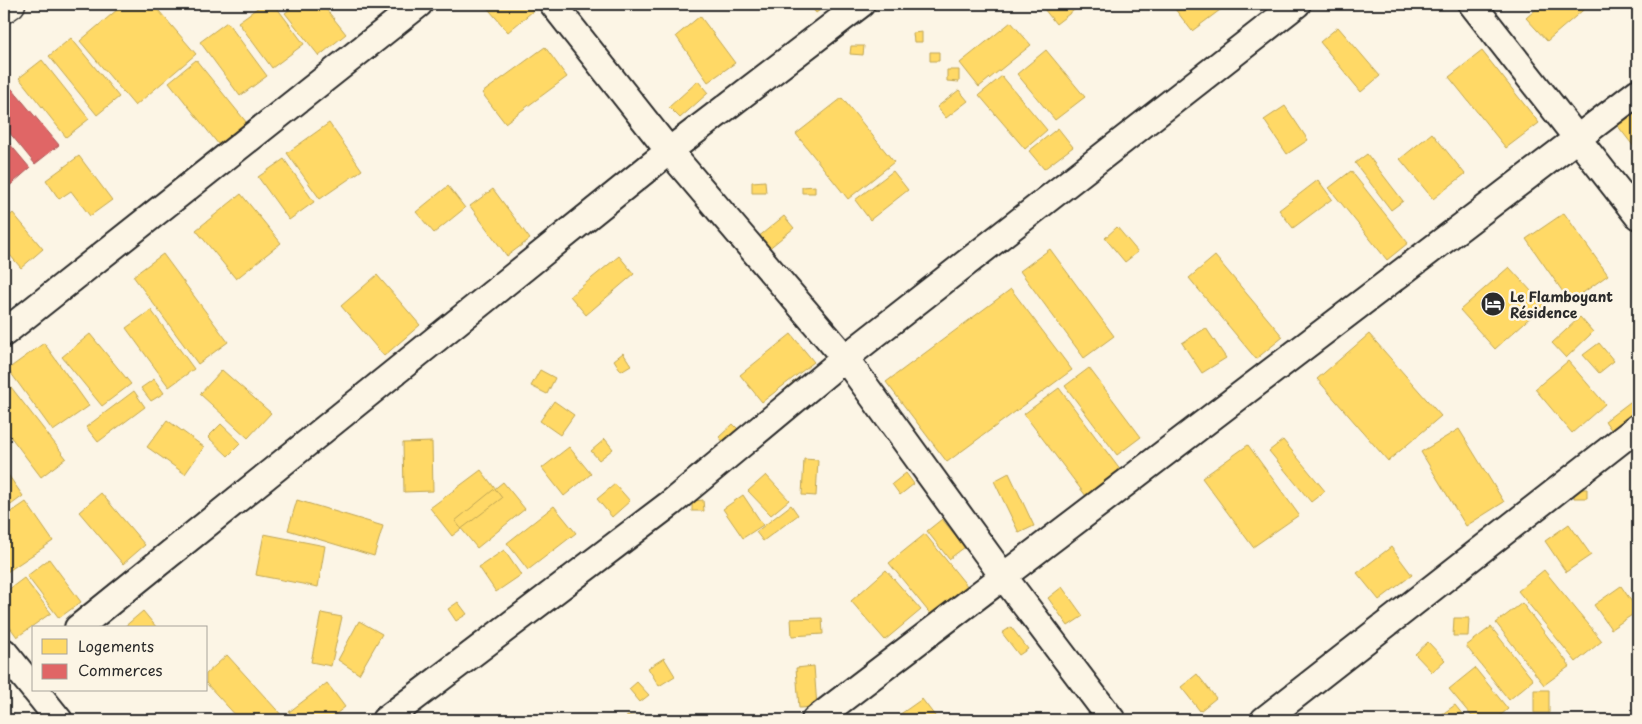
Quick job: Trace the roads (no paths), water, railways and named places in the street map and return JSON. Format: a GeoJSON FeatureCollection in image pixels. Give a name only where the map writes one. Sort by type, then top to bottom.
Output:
{"type":"FeatureCollection","features":[{"type":"Feature","properties":{"kind":"main road"},"geometry":{"type":"LineString","coordinates":[[4,9],[11,4]]}},
{"type":"Feature","properties":{"kind":"street"},"geometry":{"type":"LineString","coordinates":[[4,333],[419,4]]}},
{"type":"Feature","properties":{"kind":"street"},"geometry":{"type":"LineString","coordinates":[[553,4],[670,151],[845,358],[1003,576],[1112,720]]}},
{"type":"Feature","properties":{"kind":"street"},"geometry":{"type":"LineString","coordinates":[[80,626],[670,151],[861,4]]}},
{"type":"Feature","properties":{"kind":"street"},"geometry":{"type":"LineString","coordinates":[[385,720],[671,503],[845,358],[1297,4]]}},
{"type":"Feature","properties":{"kind":"street"},"geometry":{"type":"LineString","coordinates":[[1472,4],[1638,216]]}},
{"type":"Feature","properties":{"kind":"street"},"geometry":{"type":"LineString","coordinates":[[815,720],[1638,92]]}},
{"type":"Feature","properties":{"kind":"street"},"geometry":{"type":"LineString","coordinates":[[1264,720],[1638,427]]}},
{"type":"Feature","properties":{"kind":"street"},"geometry":{"type":"LineString","coordinates":[[4,652],[25,681]]}},
{"type":"Feature","properties":{"kind":"street"},"geometry":{"type":"LineString","coordinates":[[35,692],[59,720]]}},
{"type":"Feature","properties":{"kind":"place","name":"Le Flamboyant Résidence"},"geometry":{"type":"Point","coordinates":[1493,304]}}]}
